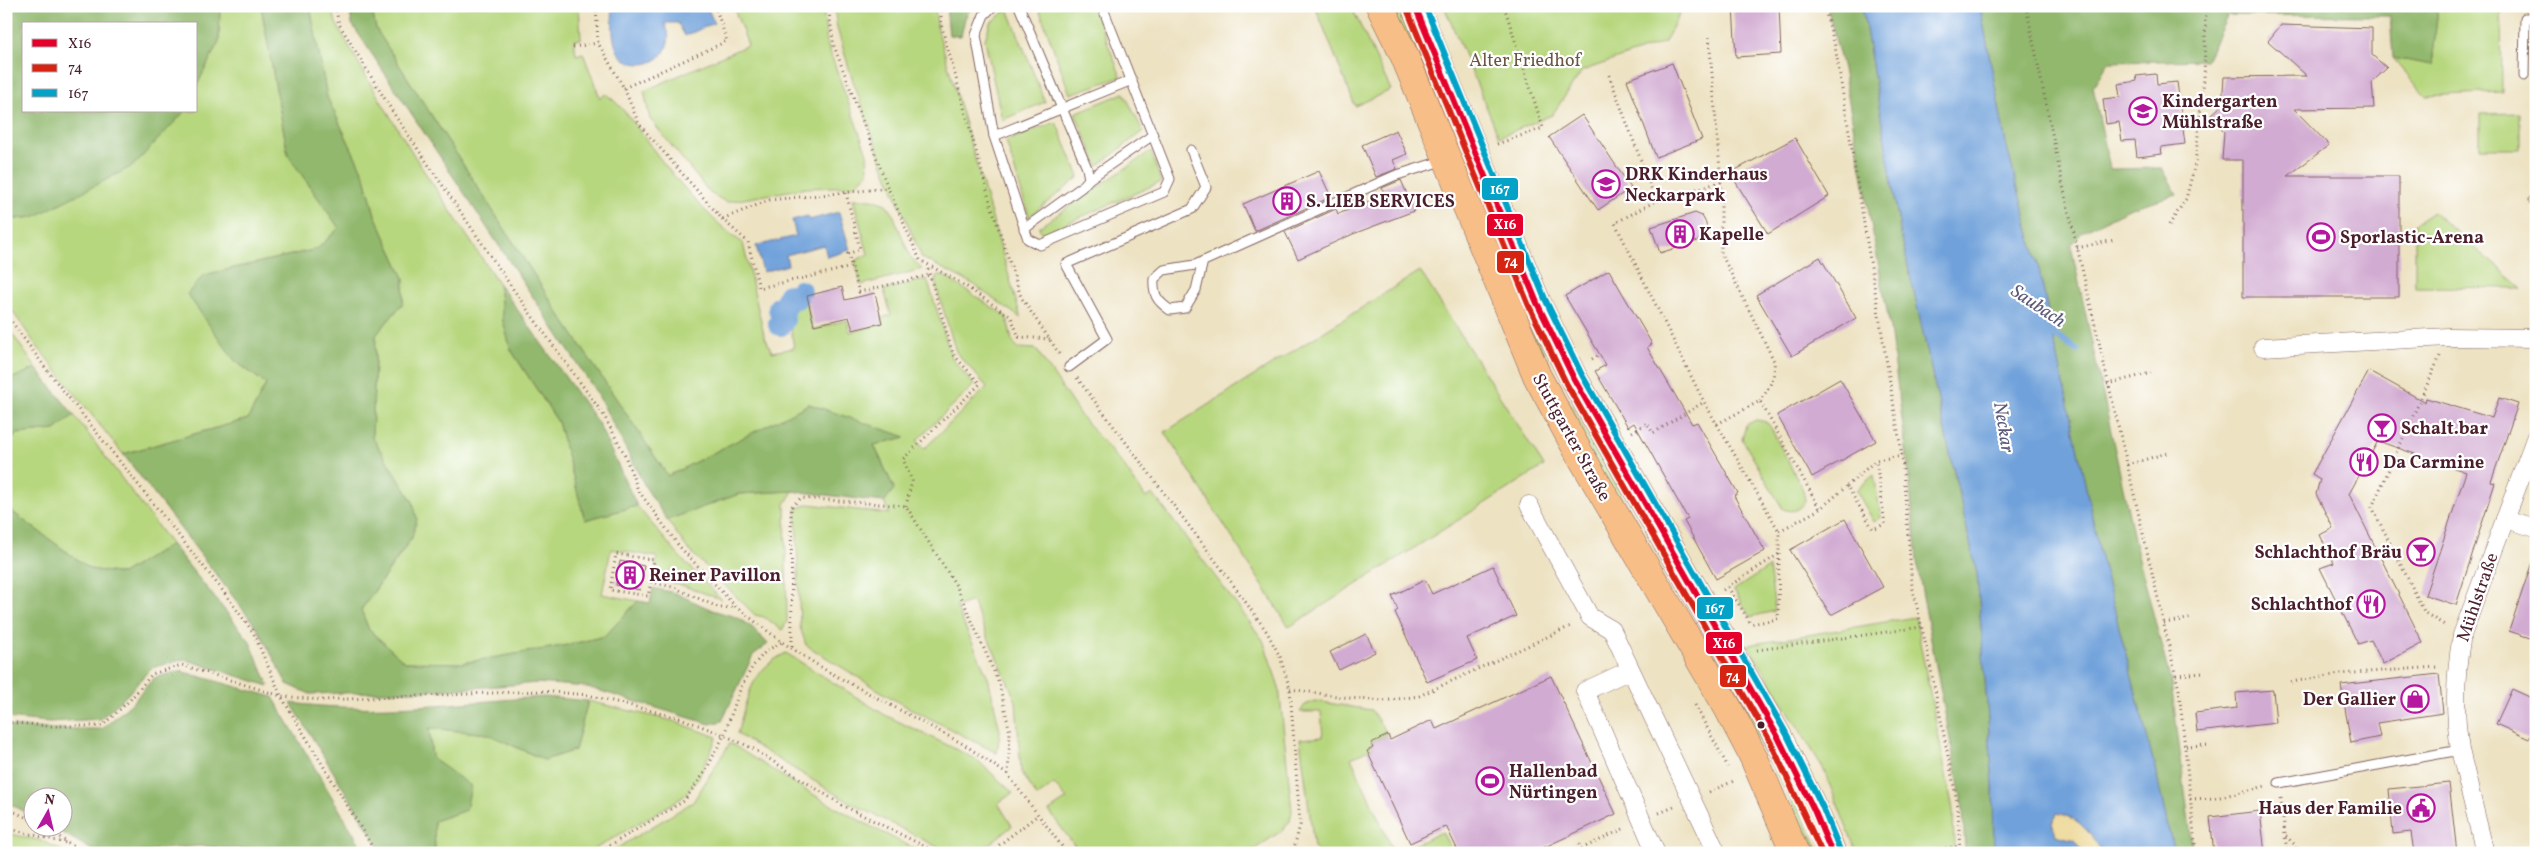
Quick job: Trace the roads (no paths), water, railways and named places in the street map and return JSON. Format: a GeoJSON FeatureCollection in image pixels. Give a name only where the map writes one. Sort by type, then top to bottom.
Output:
{"type":"FeatureCollection","features":[{"type":"Feature","properties":{"kind":"main road","name":"Stuttgarter Straße"},"geometry":{"type":"LineString","coordinates":[[1380,6],[1404,55],[1538,376],[1579,453],[1728,708],[1753,756],[1795,853]]}},
{"type":"Feature","properties":{"kind":"main road","name":"Stuttgarter Straße"},"geometry":{"type":"LineString","coordinates":[[1415,6],[1482,148],[1537,303],[1574,379],[1778,737],[1814,810],[1832,853]]}},
{"type":"Feature","properties":{"kind":"street"},"geometry":{"type":"LineString","coordinates":[[2263,347],[2448,337],[2536,338]]}},
{"type":"Feature","properties":{"kind":"street","name":"Mühlstraße"},"geometry":{"type":"LineString","coordinates":[[2485,853],[2457,732],[2456,666],[2462,635],[2536,436]]}},
{"type":"Feature","properties":{"kind":"street"},"geometry":{"type":"LineString","coordinates":[[1529,505],[1590,617],[1612,630],[1717,853]]}},
{"type":"Feature","properties":{"kind":"street"},"geometry":{"type":"LineString","coordinates":[[2506,519],[2536,528]]}},
{"type":"Feature","properties":{"kind":"street"},"geometry":{"type":"LineString","coordinates":[[1630,670],[1585,691],[1656,853]]}},
{"type":"Feature","properties":{"kind":"lane"},"geometry":{"type":"LineString","coordinates":[[993,6],[984,15],[976,35],[994,136],[1028,239],[1040,245],[1164,192],[1170,179],[1102,6]]}},
{"type":"Feature","properties":{"kind":"lane"},"geometry":{"type":"LineString","coordinates":[[1019,6],[1087,168],[1088,179]]}},
{"type":"Feature","properties":{"kind":"lane"},"geometry":{"type":"LineString","coordinates":[[2524,76],[2525,18],[2536,18]]}},
{"type":"Feature","properties":{"kind":"lane"},"geometry":{"type":"LineString","coordinates":[[994,136],[1132,80]]}},
{"type":"Feature","properties":{"kind":"lane"},"geometry":{"type":"LineString","coordinates":[[1024,229],[1082,187],[1088,179],[1153,135]]}},
{"type":"Feature","properties":{"kind":"lane"},"geometry":{"type":"LineString","coordinates":[[1203,261],[1196,290],[1185,308],[1170,310],[1158,302],[1153,291],[1154,279],[1164,270],[1203,261],[1394,176],[1482,148]]}},
{"type":"Feature","properties":{"kind":"lane"},"geometry":{"type":"LineString","coordinates":[[1069,367],[1107,339],[1066,264],[1192,209],[1206,187],[1191,150]]}},
{"type":"Feature","properties":{"kind":"lane"},"geometry":{"type":"LineString","coordinates":[[2280,783],[2460,750]]}},
{"type":"Feature","properties":{"kind":"water"},"geometry":{"type":"Polygon","coordinates":[[[612,6],[707,6],[714,23],[685,36],[678,23],[665,23],[669,37],[665,50],[654,61],[638,64],[624,58],[618,52],[613,36],[612,6]]]}},
{"type":"Feature","properties":{"kind":"water","name":"Neckar"},"geometry":{"type":"Polygon","coordinates":[[[1862,6],[1980,6],[2006,144],[2038,265],[2100,553],[2154,764],[2174,853],[2103,853],[2084,828],[2072,818],[2057,813],[2052,823],[2056,835],[2074,840],[2084,853],[1994,853],[1993,784],[1977,574],[1900,230],[1862,6]]]}},
{"type":"Feature","properties":{"kind":"water"},"geometry":{"type":"Polygon","coordinates":[[[839,212],[850,250],[827,257],[824,245],[786,255],[788,265],[763,272],[756,246],[796,236],[792,220],[808,216],[809,220],[839,212]]]}},
{"type":"Feature","properties":{"kind":"waterway"},"geometry":{"type":"LineString","coordinates":[[780,324],[783,319],[780,308],[786,305],[789,296],[796,297],[800,292]]}},
{"type":"Feature","properties":{"kind":"waterway","name":"Saubach"},"geometry":{"type":"LineString","coordinates":[[2046,329],[2077,350]]}},
{"type":"Feature","properties":{"kind":"place","name":"Kindergarten Mühlstraße"},"geometry":{"type":"Point","coordinates":[2143,111]}},
{"type":"Feature","properties":{"kind":"place","name":"DRK Kinderhaus Neckarpark"},"geometry":{"type":"Point","coordinates":[1606,184]}},
{"type":"Feature","properties":{"kind":"place","name":"S. LIEB SERVICES"},"geometry":{"type":"Point","coordinates":[1287,201]}},
{"type":"Feature","properties":{"kind":"place","name":"Kapelle"},"geometry":{"type":"Point","coordinates":[1680,234]}},
{"type":"Feature","properties":{"kind":"place","name":"Sporlastic-Arena"},"geometry":{"type":"Point","coordinates":[2321,237]}},
{"type":"Feature","properties":{"kind":"place","name":"Schalt.bar"},"geometry":{"type":"Point","coordinates":[2382,428]}},
{"type":"Feature","properties":{"kind":"place","name":"Da Carmine"},"geometry":{"type":"Point","coordinates":[2364,462]}},
{"type":"Feature","properties":{"kind":"place","name":"Schlachthof Bräu"},"geometry":{"type":"Point","coordinates":[2421,552]}},
{"type":"Feature","properties":{"kind":"place","name":"Reiner Pavillon"},"geometry":{"type":"Point","coordinates":[630,575]}},
{"type":"Feature","properties":{"kind":"place","name":"Schlachthof"},"geometry":{"type":"Point","coordinates":[2371,604]}},
{"type":"Feature","properties":{"kind":"place","name":"Der Gallier"},"geometry":{"type":"Point","coordinates":[2415,699]}},
{"type":"Feature","properties":{"kind":"place","name":"Hallenbad Nürtingen"},"geometry":{"type":"Point","coordinates":[1490,781]}},
{"type":"Feature","properties":{"kind":"place","name":"Haus der Familie"},"geometry":{"type":"Point","coordinates":[2421,808]}},
{"type":"Feature","properties":{"kind":"park label","name":"Alter Friedhof"},"geometry":{"type":"Point","coordinates":[1525,60]}}]}
